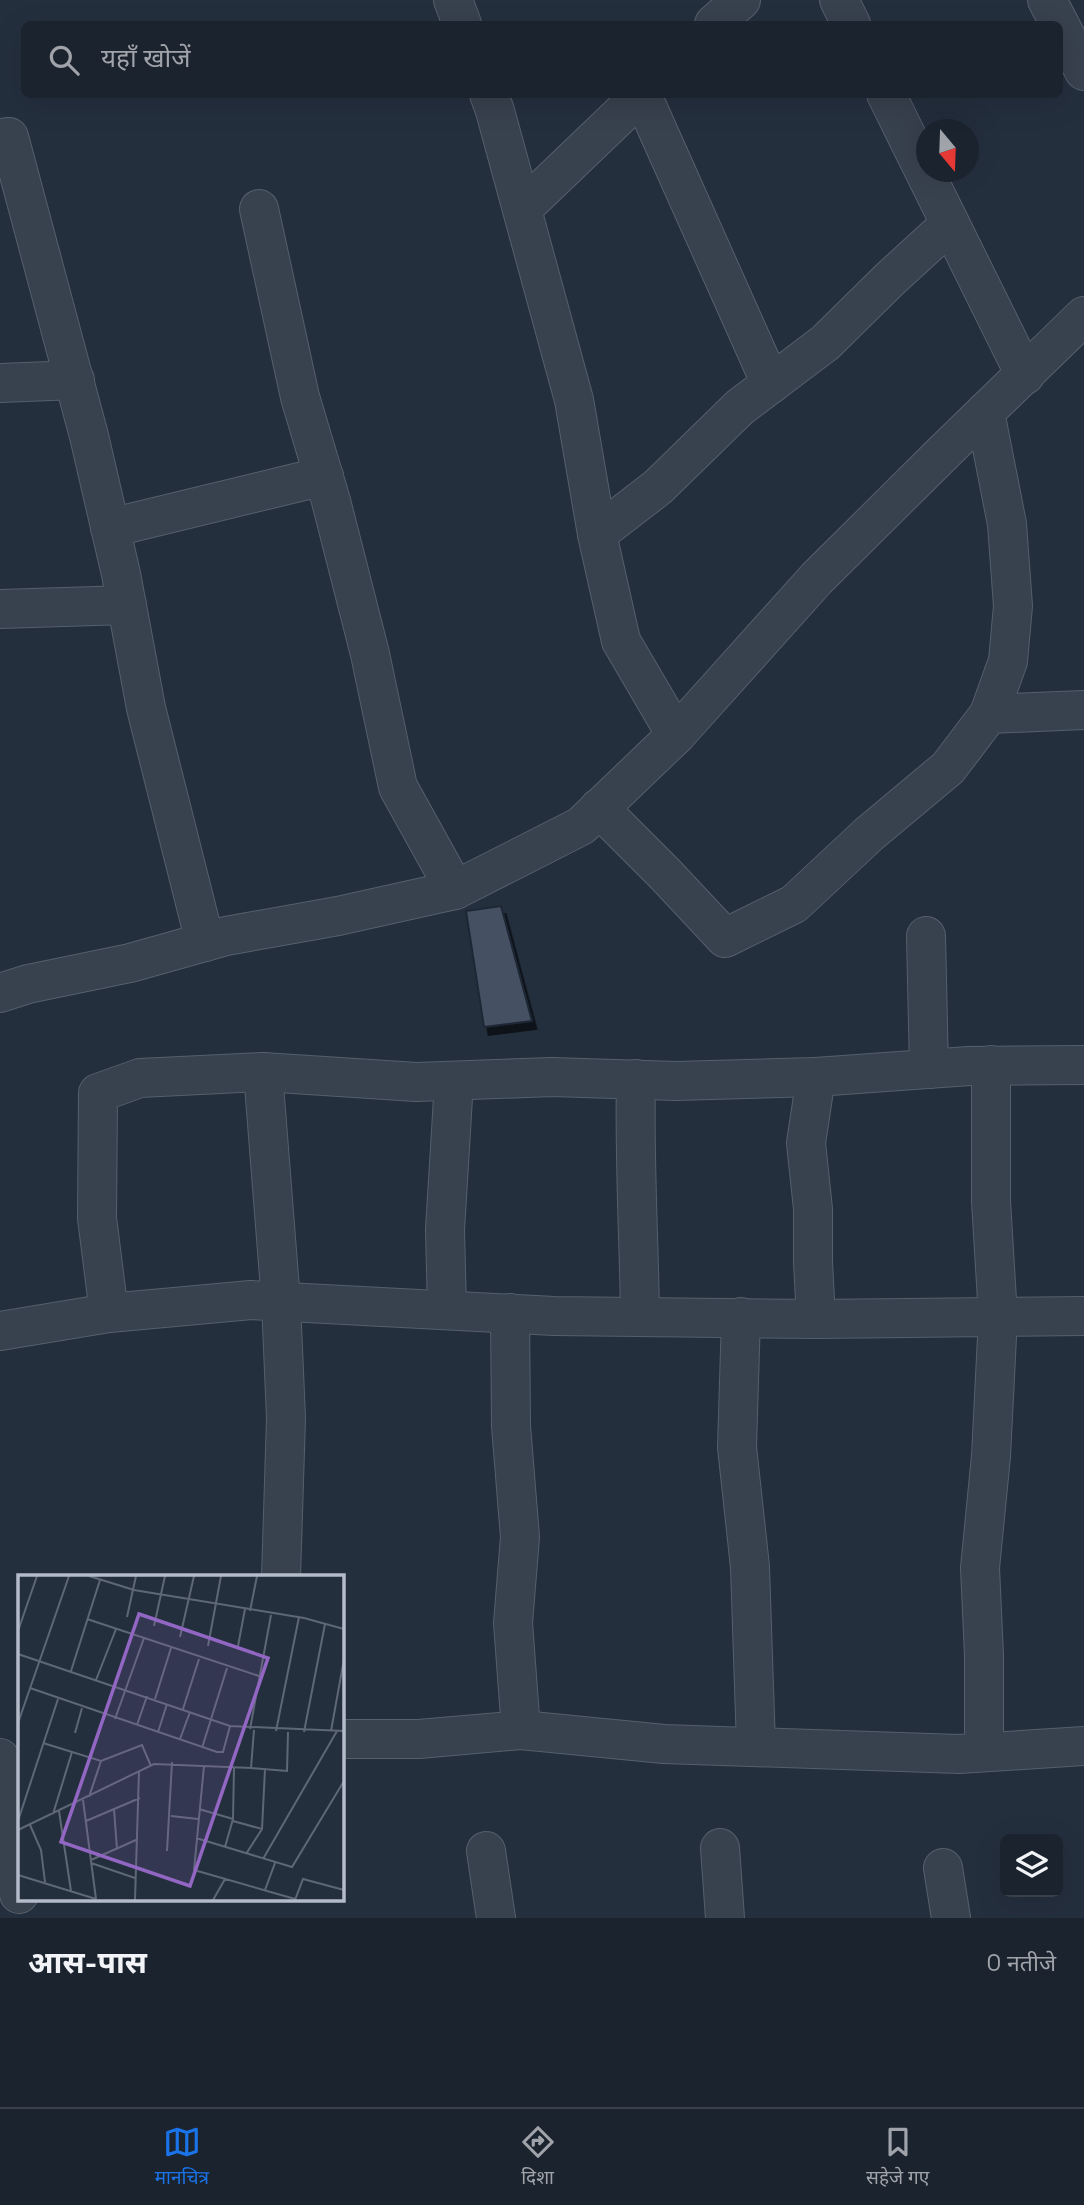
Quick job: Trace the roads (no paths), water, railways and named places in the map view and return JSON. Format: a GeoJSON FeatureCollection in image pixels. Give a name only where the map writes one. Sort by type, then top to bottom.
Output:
{"type":"FeatureCollection","features":[{"type":"Feature","properties":{"kind":"street"},"geometry":{"type":"LineString","coordinates":[[453,0],[461,21]]}},
{"type":"Feature","properties":{"kind":"street"},"geometry":{"type":"LineString","coordinates":[[716,21],[741,0]]}},
{"type":"Feature","properties":{"kind":"street"},"geometry":{"type":"LineString","coordinates":[[839,0],[850,21]]}},
{"type":"Feature","properties":{"kind":"street"},"geometry":{"type":"LineString","coordinates":[[1047,0],[1058,21]]}},
{"type":"Feature","properties":{"kind":"street"},"geometry":{"type":"LineString","coordinates":[[1063,31],[1084,71]]}},
{"type":"Feature","properties":{"kind":"street"},"geometry":{"type":"LineString","coordinates":[[490,98],[574,400],[597,534],[621,641],[676,735]]}},
{"type":"Feature","properties":{"kind":"street"},"geometry":{"type":"LineString","coordinates":[[522,209],[639,98]]}},
{"type":"Feature","properties":{"kind":"street"},"geometry":{"type":"LineString","coordinates":[[643,98],[771,384]]}},
{"type":"Feature","properties":{"kind":"street"},"geometry":{"type":"LineString","coordinates":[[888,98],[1025,374]]}},
{"type":"Feature","properties":{"kind":"street"},"geometry":{"type":"LineString","coordinates":[[0,138],[9,136],[75,380],[127,605],[146,708],[205,942]]}},
{"type":"Feature","properties":{"kind":"street"},"geometry":{"type":"LineString","coordinates":[[259,209],[300,397],[324,476],[370,654],[398,787],[455,890]]}},
{"type":"Feature","properties":{"kind":"street"},"geometry":{"type":"LineString","coordinates":[[597,534],[658,487],[740,407],[825,343],[950,224]]}},
{"type":"Feature","properties":{"kind":"street"},"geometry":{"type":"LineString","coordinates":[[0,993],[226,936],[338,916],[455,890],[581,826],[676,735],[817,578],[1084,316]]}},
{"type":"Feature","properties":{"kind":"street"},"geometry":{"type":"LineString","coordinates":[[0,383],[75,380]]}},
{"type":"Feature","properties":{"kind":"street"},"geometry":{"type":"LineString","coordinates":[[599,808],[725,938],[794,904],[869,834],[948,768],[989,714],[1008,661],[1013,606],[1007,524],[985,412]]}},
{"type":"Feature","properties":{"kind":"street"},"geometry":{"type":"LineString","coordinates":[[110,528],[324,476]]}},
{"type":"Feature","properties":{"kind":"street"},"geometry":{"type":"LineString","coordinates":[[0,609],[127,605]]}},
{"type":"Feature","properties":{"kind":"street"},"geometry":{"type":"LineString","coordinates":[[989,714],[1084,710]]}},
{"type":"Feature","properties":{"kind":"street"},"geometry":{"type":"LineString","coordinates":[[926,936],[929,1069]]}},
{"type":"Feature","properties":{"kind":"street"},"geometry":{"type":"LineString","coordinates":[[984,1752],[984,1655],[980,1568],[991,1456],[998,1317],[991,1201],[990,1065]]}},
{"type":"Feature","properties":{"kind":"street"},"geometry":{"type":"LineString","coordinates":[[109,1313],[97,1218],[98,1093],[140,1079],[263,1073],[416,1083],[552,1077],[676,1081],[816,1077],[990,1065],[1084,1065]]}},
{"type":"Feature","properties":{"kind":"street"},"geometry":{"type":"LineString","coordinates":[[263,1073],[281,1302],[286,1418],[281,1575]]}},
{"type":"Feature","properties":{"kind":"street"},"geometry":{"type":"LineString","coordinates":[[816,1077],[806,1143],[813,1209],[816,1319]]}},
{"type":"Feature","properties":{"kind":"street"},"geometry":{"type":"LineString","coordinates":[[636,1079],[634,1151],[640,1316]]}},
{"type":"Feature","properties":{"kind":"street"},"geometry":{"type":"LineString","coordinates":[[447,1310],[445,1230],[454,1081]]}},
{"type":"Feature","properties":{"kind":"street"},"geometry":{"type":"LineString","coordinates":[[0,1331],[109,1313],[251,1300],[510,1313],[741,1318],[1084,1316]]}},
{"type":"Feature","properties":{"kind":"street"},"geometry":{"type":"LineString","coordinates":[[510,1313],[511,1426],[520,1537],[513,1623],[521,1731]]}},
{"type":"Feature","properties":{"kind":"street"},"geometry":{"type":"LineString","coordinates":[[741,1318],[737,1447],[750,1567],[756,1746]]}},
{"type":"Feature","properties":{"kind":"street"},"geometry":{"type":"LineString","coordinates":[[343,1739],[419,1739],[521,1731],[664,1744],[959,1754],[1084,1746]]}},
{"type":"Feature","properties":{"kind":"street"},"geometry":{"type":"LineString","coordinates":[[18,1758],[0,1759],[18,1882]]}},
{"type":"Feature","properties":{"kind":"street"},"geometry":{"type":"LineString","coordinates":[[720,1848],[724,1918]]}},
{"type":"Feature","properties":{"kind":"street"},"geometry":{"type":"LineString","coordinates":[[486,1851],[496,1918]]}},
{"type":"Feature","properties":{"kind":"street"},"geometry":{"type":"LineString","coordinates":[[943,1868],[951,1918]]}},
{"type":"Feature","properties":{"kind":"street"},"geometry":{"type":"LineString","coordinates":[[21,1900],[23,1918]]}}]}
